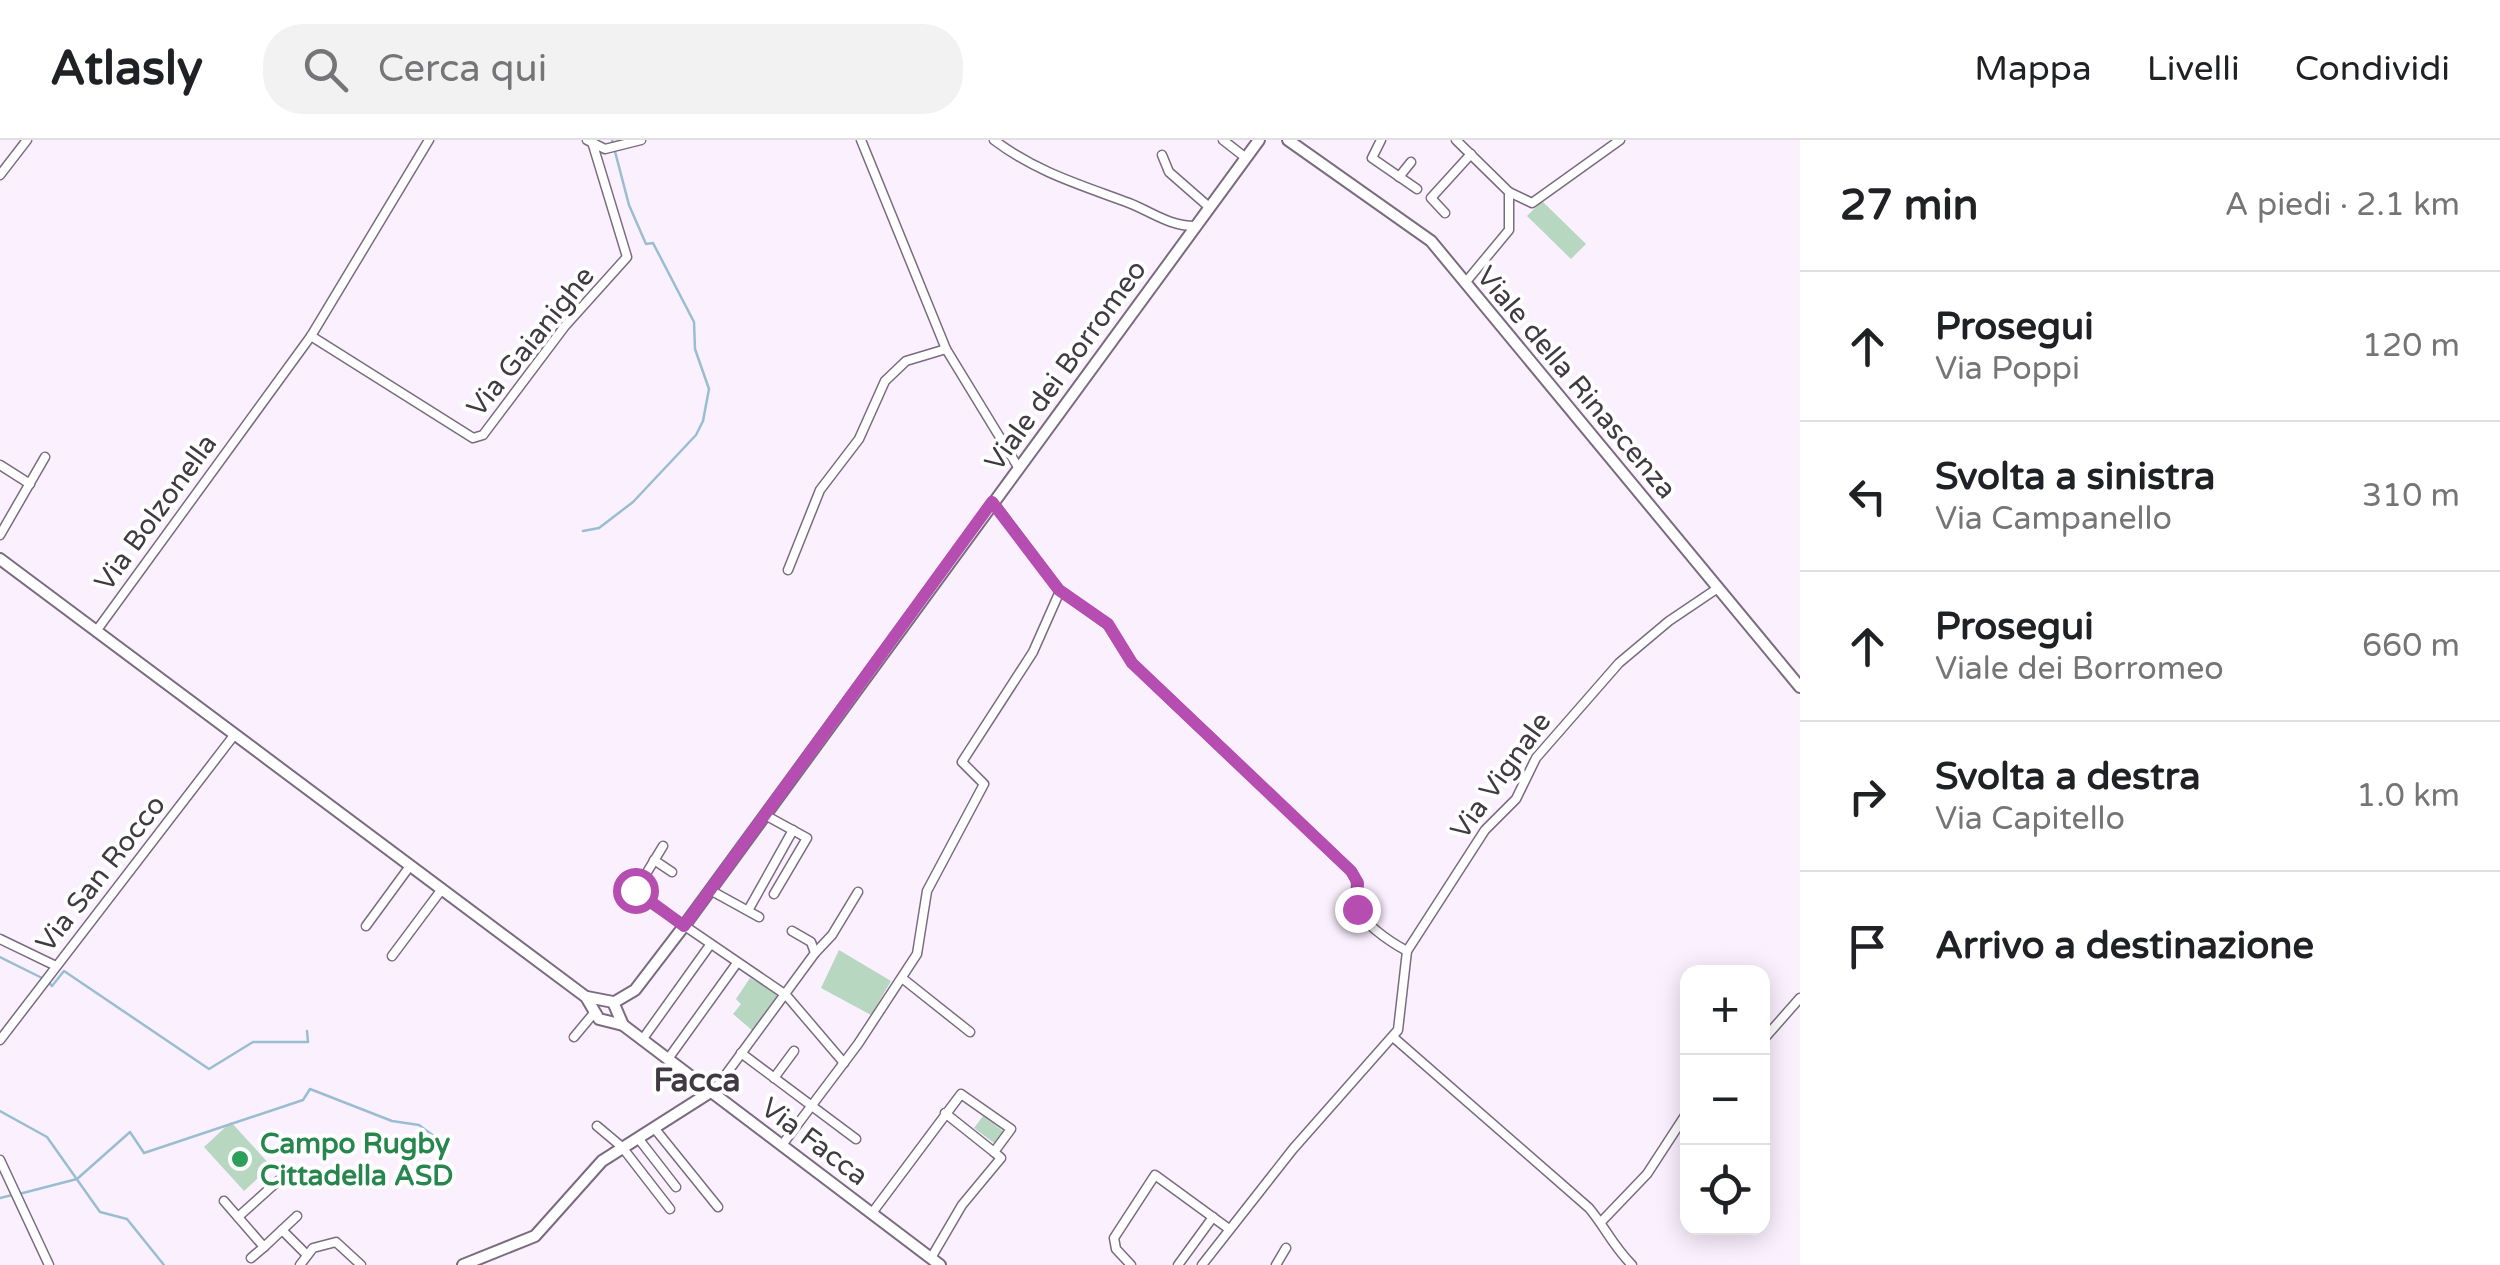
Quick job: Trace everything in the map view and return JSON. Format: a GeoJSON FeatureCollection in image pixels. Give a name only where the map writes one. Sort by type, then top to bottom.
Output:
{"type":"FeatureCollection","features":[{"type":"Feature","properties":{"kind":"main road","name":"Viale dei Borromeo"},"geometry":{"type":"LineString","coordinates":[[612,1012],[636,990],[684,926],[1259,140]]}},
{"type":"Feature","properties":{"kind":"main road","name":"Viale della Rinascenza"},"geometry":{"type":"LineString","coordinates":[[1288,140],[1412,225],[1466,283],[1800,687]]}},
{"type":"Feature","properties":{"kind":"main road"},"geometry":{"type":"LineString","coordinates":[[0,559],[97,630]]}},
{"type":"Feature","properties":{"kind":"main road","name":"Via Bolzonella"},"geometry":{"type":"LineString","coordinates":[[97,630],[596,1007],[612,1012]]}},
{"type":"Feature","properties":{"kind":"main road","name":"Via Bolzonella"},"geometry":{"type":"LineString","coordinates":[[596,1007],[612,1012]]}},
{"type":"Feature","properties":{"kind":"main road","name":"Via Facca"},"geometry":{"type":"LineString","coordinates":[[612,1012],[622,1025],[936,1262]]}},
{"type":"Feature","properties":{"kind":"main road"},"geometry":{"type":"LineString","coordinates":[[464,1265],[536,1236],[569,1202],[585,1178],[622,1147],[698,1102],[710,1090]]}},
{"type":"Feature","properties":{"kind":"street"},"geometry":{"type":"LineString","coordinates":[[0,175],[27,140]]}},
{"type":"Feature","properties":{"kind":"street","name":"Via Bolzonella"},"geometry":{"type":"LineString","coordinates":[[97,630],[311,336],[429,140]]}},
{"type":"Feature","properties":{"kind":"street"},"geometry":{"type":"LineString","coordinates":[[590,143],[615,147],[641,140]]}},
{"type":"Feature","properties":{"kind":"street"},"geometry":{"type":"LineString","coordinates":[[861,140],[946,349],[1018,467]]}},
{"type":"Feature","properties":{"kind":"street"},"geometry":{"type":"LineString","coordinates":[[994,140],[1070,184],[1130,203],[1169,222],[1195,226]]}},
{"type":"Feature","properties":{"kind":"street"},"geometry":{"type":"LineString","coordinates":[[1222,140],[1246,158]]}},
{"type":"Feature","properties":{"kind":"street"},"geometry":{"type":"LineString","coordinates":[[1381,140],[1372,158],[1417,189]]}},
{"type":"Feature","properties":{"kind":"street"},"geometry":{"type":"LineString","coordinates":[[1456,140],[1509,192],[1532,204],[1620,140]]}},
{"type":"Feature","properties":{"kind":"street","name":"Via Gaianighe"},"geometry":{"type":"LineString","coordinates":[[311,336],[473,438],[484,435],[565,326],[627,257],[590,143]]}},
{"type":"Feature","properties":{"kind":"street"},"geometry":{"type":"LineString","coordinates":[[1445,213],[1431,198],[1471,154]]}},
{"type":"Feature","properties":{"kind":"street"},"geometry":{"type":"LineString","coordinates":[[1162,155],[1168,172],[1209,207]]}},
{"type":"Feature","properties":{"kind":"street"},"geometry":{"type":"LineString","coordinates":[[1400,177],[1411,162]]}},
{"type":"Feature","properties":{"kind":"street"},"geometry":{"type":"LineString","coordinates":[[1466,283],[1509,230],[1509,192]]}},
{"type":"Feature","properties":{"kind":"street"},"geometry":{"type":"LineString","coordinates":[[788,570],[820,490],[859,439],[885,381],[906,362],[946,349]]}},
{"type":"Feature","properties":{"kind":"street"},"geometry":{"type":"LineString","coordinates":[[0,534],[45,457]]}},
{"type":"Feature","properties":{"kind":"street"},"geometry":{"type":"LineString","coordinates":[[0,465],[30,484]]}},
{"type":"Feature","properties":{"kind":"street"},"geometry":{"type":"LineString","coordinates":[[992,502],[1060,592],[1108,624],[1132,663],[1351,871],[1358,883],[1355,904],[1360,913],[1407,951]]}},
{"type":"Feature","properties":{"kind":"street","name":"Via Vignale"},"geometry":{"type":"LineString","coordinates":[[1393,1037],[1402,1022],[1407,951],[1485,830],[1516,800],[1536,758],[1593,688],[1669,620],[1718,588]]}},
{"type":"Feature","properties":{"kind":"street"},"geometry":{"type":"LineString","coordinates":[[782,1145],[844,1063],[920,947],[927,891],[984,784],[962,762],[1033,652],[1060,592]]}},
{"type":"Feature","properties":{"kind":"street","name":"Via San Rocco"},"geometry":{"type":"LineString","coordinates":[[0,1040],[235,734]]}},
{"type":"Feature","properties":{"kind":"street"},"geometry":{"type":"LineString","coordinates":[[765,815],[808,838],[774,894]]}},
{"type":"Feature","properties":{"kind":"street"},"geometry":{"type":"LineString","coordinates":[[750,906],[793,830]]}},
{"type":"Feature","properties":{"kind":"street"},"geometry":{"type":"LineString","coordinates":[[662,846],[635,892],[786,995],[844,1063]]}},
{"type":"Feature","properties":{"kind":"street"},"geometry":{"type":"LineString","coordinates":[[654,860],[672,872]]}},
{"type":"Feature","properties":{"kind":"street"},"geometry":{"type":"LineString","coordinates":[[366,926],[410,866]]}},
{"type":"Feature","properties":{"kind":"street"},"geometry":{"type":"LineString","coordinates":[[392,956],[442,889]]}},
{"type":"Feature","properties":{"kind":"street"},"geometry":{"type":"LineString","coordinates":[[710,890],[760,917]]}},
{"type":"Feature","properties":{"kind":"street"},"geometry":{"type":"LineString","coordinates":[[710,1090],[832,936],[858,892]]}},
{"type":"Feature","properties":{"kind":"street"},"geometry":{"type":"LineString","coordinates":[[792,930],[811,942],[815,953]]}},
{"type":"Feature","properties":{"kind":"street"},"geometry":{"type":"LineString","coordinates":[[0,938],[56,966]]}},
{"type":"Feature","properties":{"kind":"street"},"geometry":{"type":"LineString","coordinates":[[642,1040],[710,945]]}},
{"type":"Feature","properties":{"kind":"street"},"geometry":{"type":"LineString","coordinates":[[668,1059],[737,963]]}},
{"type":"Feature","properties":{"kind":"street"},"geometry":{"type":"LineString","coordinates":[[902,978],[970,1032]]}},
{"type":"Feature","properties":{"kind":"street"},"geometry":{"type":"LineString","coordinates":[[1770,1032],[1800,998]]}},
{"type":"Feature","properties":{"kind":"street"},"geometry":{"type":"LineString","coordinates":[[574,1037],[596,1007]]}},
{"type":"Feature","properties":{"kind":"street"},"geometry":{"type":"LineString","coordinates":[[1202,1265],[1292,1149],[1393,1037],[1601,1222],[1602,1233],[1632,1265]]}},
{"type":"Feature","properties":{"kind":"street"},"geometry":{"type":"LineString","coordinates":[[774,1078],[794,1051]]}},
{"type":"Feature","properties":{"kind":"street"},"geometry":{"type":"LineString","coordinates":[[741,1054],[856,1139]]}},
{"type":"Feature","properties":{"kind":"street"},"geometry":{"type":"LineString","coordinates":[[872,1213],[945,1114],[964,1094],[1011,1129],[994,1152],[945,1114]]}},
{"type":"Feature","properties":{"kind":"street"},"geometry":{"type":"LineString","coordinates":[[1601,1222],[1647,1174],[1680,1122]]}},
{"type":"Feature","properties":{"kind":"street"},"geometry":{"type":"LineString","coordinates":[[597,1126],[622,1147],[670,1209]]}},
{"type":"Feature","properties":{"kind":"street"},"geometry":{"type":"LineString","coordinates":[[655,1128],[718,1208]]}},
{"type":"Feature","properties":{"kind":"street"},"geometry":{"type":"LineString","coordinates":[[638,1138],[676,1187]]}},
{"type":"Feature","properties":{"kind":"street","name":"Via Facca"},"geometry":{"type":"LineString","coordinates":[[936,1262],[962,1205],[1001,1158],[994,1152]]}},
{"type":"Feature","properties":{"kind":"street"},"geometry":{"type":"LineString","coordinates":[[0,1160],[49,1265]]}},
{"type":"Feature","properties":{"kind":"street"},"geometry":{"type":"LineString","coordinates":[[1132,1265],[1116,1249],[1114,1238],[1152,1176],[1158,1176],[1229,1229]]}},
{"type":"Feature","properties":{"kind":"street"},"geometry":{"type":"LineString","coordinates":[[238,1217],[278,1181]]}},
{"type":"Feature","properties":{"kind":"street"},"geometry":{"type":"LineString","coordinates":[[224,1201],[264,1247]]}},
{"type":"Feature","properties":{"kind":"street"},"geometry":{"type":"LineString","coordinates":[[252,1258],[297,1216]]}},
{"type":"Feature","properties":{"kind":"street"},"geometry":{"type":"LineString","coordinates":[[1178,1265],[1213,1217]]}},
{"type":"Feature","properties":{"kind":"street"},"geometry":{"type":"LineString","coordinates":[[282,1230],[308,1255]]}},
{"type":"Feature","properties":{"kind":"street"},"geometry":{"type":"LineString","coordinates":[[300,1265],[322,1242],[336,1242],[361,1265]]}},
{"type":"Feature","properties":{"kind":"street"},"geometry":{"type":"LineString","coordinates":[[1276,1265],[1286,1248]]}},
{"type":"Feature","properties":{"kind":"green space"},"geometry":{"type":"Polygon","coordinates":[[[1542,201],[1586,244],[1571,259],[1527,216],[1542,201]]]}},
{"type":"Feature","properties":{"kind":"green space"},"geometry":{"type":"Polygon","coordinates":[[[839,950],[891,981],[871,1015],[821,988],[839,950]]]}},
{"type":"Feature","properties":{"kind":"green space"},"geometry":{"type":"Polygon","coordinates":[[[750,978],[780,995],[753,1031],[733,1014],[741,1004],[736,999],[750,978]]]}},
{"type":"Feature","properties":{"kind":"green space"},"geometry":{"type":"Polygon","coordinates":[[[983,1116],[1003,1131],[994,1143],[974,1128],[983,1116]]]}},
{"type":"Feature","properties":{"kind":"green space","name":"Campo Rugby Cittadella ASD"},"geometry":{"type":"Polygon","coordinates":[[[231,1122],[271,1166],[244,1191],[204,1147],[231,1122]]]}},
{"type":"Feature","properties":{"kind":"waterway"},"geometry":{"type":"LineString","coordinates":[[583,531],[599,528],[633,502],[696,435],[709,389],[695,349],[694,322],[653,243],[646,244],[629,205],[612,140]]}},
{"type":"Feature","properties":{"kind":"waterway"},"geometry":{"type":"LineString","coordinates":[[0,957],[42,978]]}},
{"type":"Feature","properties":{"kind":"waterway"},"geometry":{"type":"LineString","coordinates":[[48,982],[52,986],[64,971],[209,1069],[253,1042],[308,1042],[307,1031]]}},
{"type":"Feature","properties":{"kind":"waterway"},"geometry":{"type":"LineString","coordinates":[[19,1194],[77,1179],[130,1132],[144,1153],[303,1100],[310,1089],[392,1121],[419,1125],[435,1137]]}},
{"type":"Feature","properties":{"kind":"waterway"},"geometry":{"type":"LineString","coordinates":[[0,1111],[47,1137],[100,1212],[127,1219],[164,1265]]}},
{"type":"Feature","properties":{"kind":"waterway"},"geometry":{"type":"LineString","coordinates":[[0,1198],[12,1195]]}},
{"type":"Feature","properties":{"kind":"place","name":"Campo Rugby Cittadella ASD"},"geometry":{"type":"Point","coordinates":[240,1159]}},
{"type":"Feature","properties":{"kind":"district","name":"Facca"},"geometry":{"type":"Point","coordinates":[697,1080]}},
{"type":"Feature","properties":{"kind":"route"},"geometry":{"type":"LineString","coordinates":[[635,890],[684,926],[992,502],[1059,590],[1108,624],[1132,663],[1265,794],[1351,871],[1358,883],[1357,909]]}}]}
